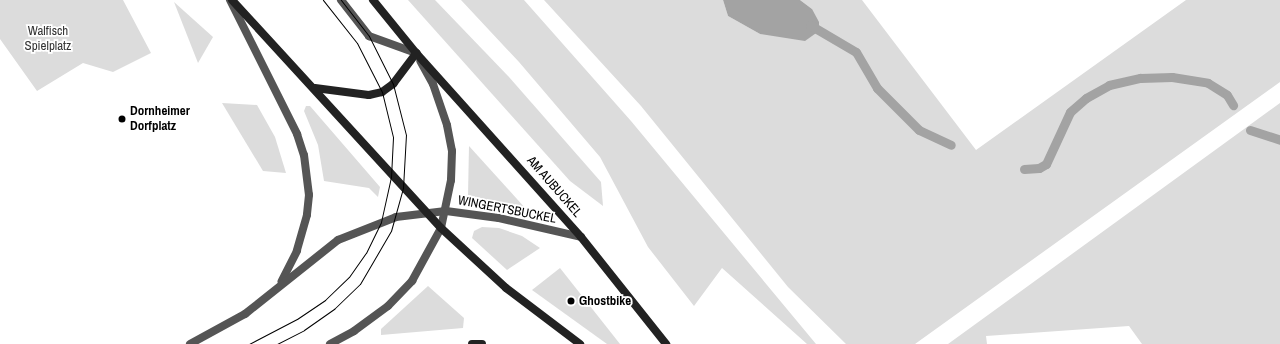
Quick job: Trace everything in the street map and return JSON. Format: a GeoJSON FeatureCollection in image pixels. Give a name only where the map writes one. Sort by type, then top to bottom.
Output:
{"type":"FeatureCollection","features":[{"type":"Feature","properties":{"kind":"main road"},"geometry":{"type":"LineString","coordinates":[[231,0],[315,88],[424,212],[506,288],[580,344]]}},
{"type":"Feature","properties":{"kind":"main road","name":"AM AUBUCKEL"},"geometry":{"type":"LineString","coordinates":[[373,0],[416,53],[581,237],[666,344]]}},
{"type":"Feature","properties":{"kind":"main road"},"geometry":{"type":"LineString","coordinates":[[315,88],[368,95],[382,92],[393,84],[416,53]]}},
{"type":"Feature","properties":{"kind":"main road"},"geometry":{"type":"LineString","coordinates":[[472,344],[482,344]]}},
{"type":"Feature","properties":{"kind":"street","name":"WINGERTSBUCKEL"},"geometry":{"type":"LineString","coordinates":[[231,0],[297,134],[304,155],[309,195],[305,225],[298,251],[279,285]]}},
{"type":"Feature","properties":{"kind":"street"},"geometry":{"type":"LineString","coordinates":[[341,0],[369,36],[416,53]]}},
{"type":"Feature","properties":{"kind":"street","name":"AM AUBUCKEL"},"geometry":{"type":"LineString","coordinates":[[416,53],[433,84],[447,125],[452,151],[451,180],[446,211],[441,228]]}},
{"type":"Feature","properties":{"kind":"street","name":"WINGERTSBUCKEL"},"geometry":{"type":"LineString","coordinates":[[190,344],[245,314],[279,285],[338,240],[381,222],[424,212],[446,211],[499,218],[581,237]]}},
{"type":"Feature","properties":{"kind":"street"},"geometry":{"type":"LineString","coordinates":[[330,344],[354,332],[388,306],[412,281],[441,228]]}},
{"type":"Feature","properties":{"kind":"green space","name":"Walfisch Spielplatz"},"geometry":{"type":"Polygon","coordinates":[[[0,0],[123,0],[151,53],[113,72],[83,63],[37,91],[0,39],[0,0]]]}},
{"type":"Feature","properties":{"kind":"green space"},"geometry":{"type":"Polygon","coordinates":[[[408,0],[435,0],[509,77],[601,182],[603,206],[570,181],[408,0]]]}},
{"type":"Feature","properties":{"kind":"green space"},"geometry":{"type":"Polygon","coordinates":[[[461,0],[524,0],[631,121],[816,344],[807,344],[722,268],[694,306],[648,247],[600,157],[519,62],[461,0]]]}},
{"type":"Feature","properties":{"kind":"green space"},"geometry":{"type":"Polygon","coordinates":[[[544,0],[723,0],[728,16],[760,34],[812,9],[800,0],[862,0],[976,150],[1186,0],[1280,0],[1280,82],[915,344],[846,344],[788,287],[641,106],[544,0]]]}},
{"type":"Feature","properties":{"kind":"green space"},"geometry":{"type":"Polygon","coordinates":[[[174,2],[213,37],[198,63],[174,2]]]}},
{"type":"Feature","properties":{"kind":"green space"},"geometry":{"type":"Polygon","coordinates":[[[222,103],[257,105],[275,137],[286,173],[263,171],[222,103]]]}},
{"type":"Feature","properties":{"kind":"green space"},"geometry":{"type":"Polygon","coordinates":[[[1280,103],[1280,344],[1142,344],[1129,326],[986,336],[987,344],[948,344],[1280,103]]]}},
{"type":"Feature","properties":{"kind":"green space"},"geometry":{"type":"Polygon","coordinates":[[[306,106],[310,106],[380,187],[378,197],[369,188],[324,181],[318,145],[304,111],[306,106]]]}},
{"type":"Feature","properties":{"kind":"green space"},"geometry":{"type":"Polygon","coordinates":[[[469,146],[526,209],[468,195],[469,146]]]}},
{"type":"Feature","properties":{"kind":"green space"},"geometry":{"type":"Polygon","coordinates":[[[482,227],[499,228],[522,236],[540,248],[507,270],[472,238],[474,231],[482,227]]]}},
{"type":"Feature","properties":{"kind":"green space"},"geometry":{"type":"Polygon","coordinates":[[[560,268],[620,344],[607,344],[532,290],[560,268]]]}},
{"type":"Feature","properties":{"kind":"green space"},"geometry":{"type":"Polygon","coordinates":[[[428,286],[464,318],[463,328],[381,335],[381,329],[428,286]]]}},
{"type":"Feature","properties":{"kind":"shaded area"},"geometry":{"type":"Polygon","coordinates":[[[723,0],[800,0],[812,9],[819,22],[819,31],[805,41],[760,34],[728,16],[723,0]]]}},
{"type":"Feature","properties":{"kind":"waterway"},"geometry":{"type":"LineString","coordinates":[[810,25],[856,52],[877,88],[919,130],[951,145]]}},
{"type":"Feature","properties":{"kind":"waterway"},"geometry":{"type":"LineString","coordinates":[[1024,169],[1039,168],[1046,164],[1070,112],[1086,98],[1109,85],[1140,78],[1172,77],[1208,83],[1227,95],[1233,105]]}},
{"type":"Feature","properties":{"kind":"waterway"},"geometry":{"type":"LineString","coordinates":[[1250,130],[1280,140]]}},
{"type":"Feature","properties":{"kind":"tram line"},"geometry":{"type":"LineString","coordinates":[[249,344],[297,319],[325,300],[349,277],[366,253],[381,222],[391,177],[393,137],[382,92],[357,43],[323,0]]}},
{"type":"Feature","properties":{"kind":"tram line"},"geometry":{"type":"LineString","coordinates":[[277,344],[304,330],[334,309],[360,284],[391,231],[403,188],[406,135],[393,84],[369,36],[341,0]]}},
{"type":"Feature","properties":{"kind":"place","name":"Dornheimer Dorfplatz"},"geometry":{"type":"Point","coordinates":[122,119]}},
{"type":"Feature","properties":{"kind":"place","name":"Ghostbike"},"geometry":{"type":"Point","coordinates":[571,301]}}]}
